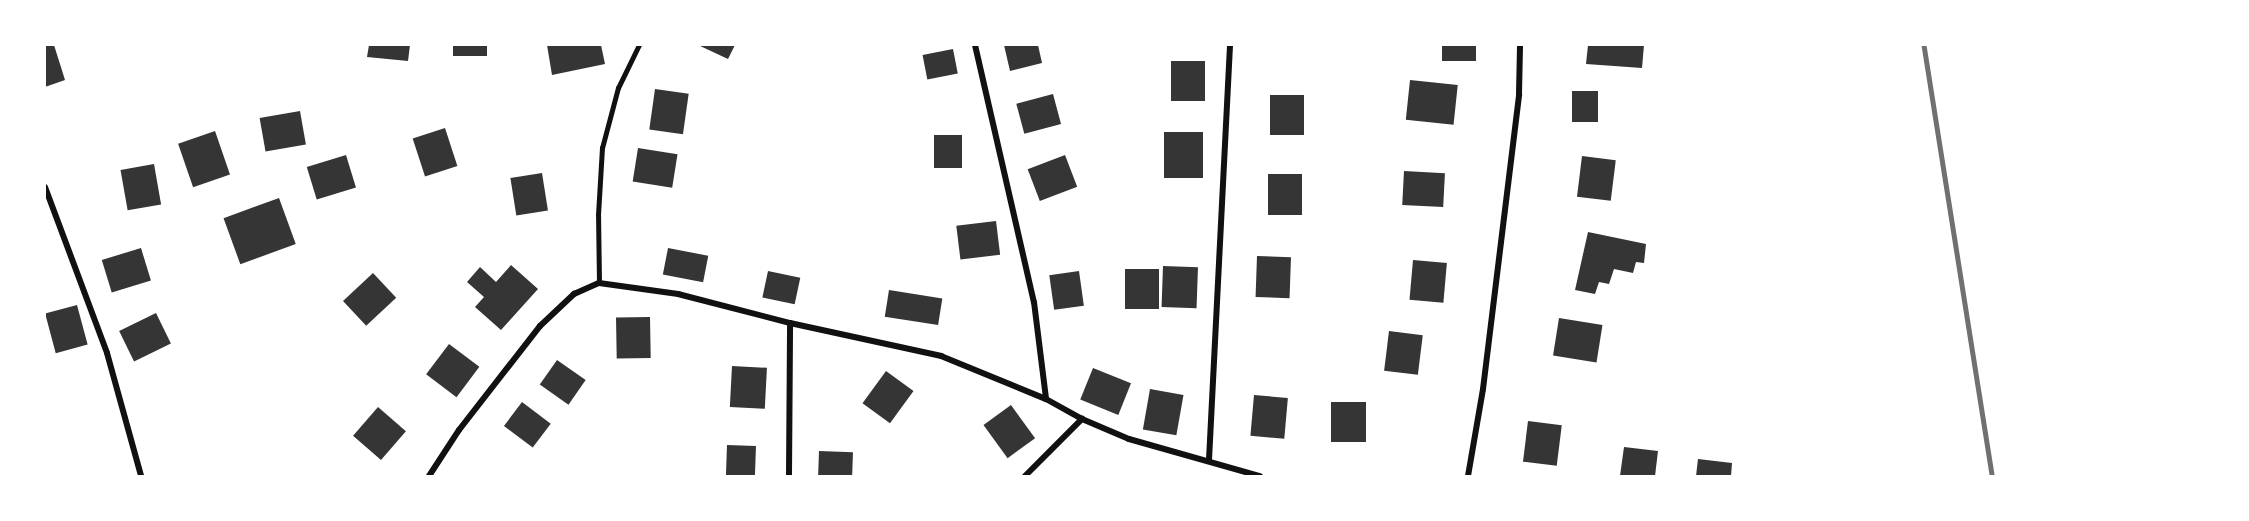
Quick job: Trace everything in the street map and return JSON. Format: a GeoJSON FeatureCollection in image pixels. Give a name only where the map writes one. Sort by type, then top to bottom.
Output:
{"type":"FeatureCollection","features":[{"type":"Feature","properties":{"kind":"street"},"geometry":{"type":"LineString","coordinates":[[975,45],[1034,302],[1046,399]]}},
{"type":"Feature","properties":{"kind":"street"},"geometry":{"type":"LineString","coordinates":[[1209,460],[1230,45]]}},
{"type":"Feature","properties":{"kind":"street"},"geometry":{"type":"LineString","coordinates":[[1468,476],[1483,389],[1520,94],[1520,45]]}},
{"type":"Feature","properties":{"kind":"street"},"geometry":{"type":"LineString","coordinates":[[45,187],[107,352],[141,476]]}},
{"type":"Feature","properties":{"kind":"street"},"geometry":{"type":"LineString","coordinates":[[429,476],[459,430],[540,326],[574,294],[599,283],[678,294],[790,323],[940,356],[1046,399],[1082,419],[1129,439],[1260,476]]}},
{"type":"Feature","properties":{"kind":"street"},"geometry":{"type":"LineString","coordinates":[[789,476],[790,323]]}},
{"type":"Feature","properties":{"kind":"street"},"geometry":{"type":"LineString","coordinates":[[1025,476],[1082,419]]}},
{"type":"Feature","properties":{"kind":"lane"},"geometry":{"type":"LineString","coordinates":[[599,283],[598,215],[602,148],[618,88],[639,45]]}},
{"type":"Feature","properties":{"kind":"building"},"geometry":{"type":"Polygon","coordinates":[[[45,45],[54,45],[65,80],[45,87],[45,45]]]}},
{"type":"Feature","properties":{"kind":"building"},"geometry":{"type":"Polygon","coordinates":[[[369,45],[410,45],[408,61],[367,57],[369,45]]]}},
{"type":"Feature","properties":{"kind":"building"},"geometry":{"type":"Polygon","coordinates":[[[453,45],[487,45],[487,56],[453,56],[453,45]]]}},
{"type":"Feature","properties":{"kind":"building"},"geometry":{"type":"Polygon","coordinates":[[[547,45],[601,45],[605,64],[552,75],[547,45]]]}},
{"type":"Feature","properties":{"kind":"building"},"geometry":{"type":"Polygon","coordinates":[[[698,45],[735,45],[728,59],[698,45]]]}},
{"type":"Feature","properties":{"kind":"building"},"geometry":{"type":"Polygon","coordinates":[[[1004,45],[1038,45],[1042,63],[1010,71],[1004,45]]]}},
{"type":"Feature","properties":{"kind":"building"},"geometry":{"type":"Polygon","coordinates":[[[1442,45],[1476,45],[1476,61],[1442,61],[1442,45]]]}},
{"type":"Feature","properties":{"kind":"building"},"geometry":{"type":"Polygon","coordinates":[[[1588,45],[1644,45],[1642,68],[1586,64],[1588,45]]]}},
{"type":"Feature","properties":{"kind":"building"},"geometry":{"type":"Polygon","coordinates":[[[953,49],[958,74],[927,79],[923,55],[953,49]]]}},
{"type":"Feature","properties":{"kind":"building"},"geometry":{"type":"Polygon","coordinates":[[[1171,61],[1205,61],[1205,101],[1171,101],[1171,61]]]}},
{"type":"Feature","properties":{"kind":"building"},"geometry":{"type":"Polygon","coordinates":[[[1410,80],[1458,85],[1454,125],[1406,120],[1410,80]]]}},
{"type":"Feature","properties":{"kind":"building"},"geometry":{"type":"Polygon","coordinates":[[[655,89],[689,94],[683,134],[649,130],[655,89]]]}},
{"type":"Feature","properties":{"kind":"building"},"geometry":{"type":"Polygon","coordinates":[[[1572,91],[1598,91],[1598,122],[1572,122],[1572,91]]]}},
{"type":"Feature","properties":{"kind":"building"},"geometry":{"type":"Polygon","coordinates":[[[1053,94],[1061,124],[1024,134],[1016,104],[1053,94]]]}},
{"type":"Feature","properties":{"kind":"building"},"geometry":{"type":"Polygon","coordinates":[[[1270,95],[1304,95],[1304,135],[1270,135],[1270,95]]]}},
{"type":"Feature","properties":{"kind":"building"},"geometry":{"type":"Polygon","coordinates":[[[300,111],[306,144],[266,152],[260,118],[300,111]]]}},
{"type":"Feature","properties":{"kind":"building"},"geometry":{"type":"Polygon","coordinates":[[[445,128],[457,166],[425,177],[413,139],[445,128]]]}},
{"type":"Feature","properties":{"kind":"building"},"geometry":{"type":"Polygon","coordinates":[[[215,131],[230,174],[193,187],[178,144],[215,131]]]}},
{"type":"Feature","properties":{"kind":"building"},"geometry":{"type":"Polygon","coordinates":[[[1164,132],[1203,132],[1203,178],[1164,178],[1164,132]]]}},
{"type":"Feature","properties":{"kind":"building"},"geometry":{"type":"Polygon","coordinates":[[[934,135],[962,135],[962,168],[934,168],[934,135]]]}},
{"type":"Feature","properties":{"kind":"building"},"geometry":{"type":"Polygon","coordinates":[[[638,148],[678,154],[672,188],[633,182],[638,148]]]}},
{"type":"Feature","properties":{"kind":"building"},"geometry":{"type":"Polygon","coordinates":[[[346,155],[356,188],[317,200],[307,167],[346,155]]]}},
{"type":"Feature","properties":{"kind":"building"},"geometry":{"type":"Polygon","coordinates":[[[1065,155],[1077,187],[1040,201],[1028,169],[1065,155]]]}},
{"type":"Feature","properties":{"kind":"building"},"geometry":{"type":"Polygon","coordinates":[[[1582,156],[1616,160],[1611,201],[1577,197],[1582,156]]]}},
{"type":"Feature","properties":{"kind":"building"},"geometry":{"type":"Polygon","coordinates":[[[154,164],[161,204],[128,210],[121,170],[154,164]]]}},
{"type":"Feature","properties":{"kind":"building"},"geometry":{"type":"Polygon","coordinates":[[[1404,171],[1445,173],[1443,207],[1402,205],[1404,171]]]}},
{"type":"Feature","properties":{"kind":"building"},"geometry":{"type":"Polygon","coordinates":[[[542,173],[548,211],[516,216],[510,178],[542,173]]]}},
{"type":"Feature","properties":{"kind":"building"},"geometry":{"type":"Polygon","coordinates":[[[1268,174],[1302,174],[1302,215],[1268,215],[1268,174]]]}},
{"type":"Feature","properties":{"kind":"building"},"geometry":{"type":"Polygon","coordinates":[[[279,198],[296,244],[240,264],[224,218],[279,198]]]}},
{"type":"Feature","properties":{"kind":"building"},"geometry":{"type":"Polygon","coordinates":[[[996,221],[1000,255],[960,260],[956,226],[996,221]]]}},
{"type":"Feature","properties":{"kind":"building"},"geometry":{"type":"Polygon","coordinates":[[[1588,232],[1646,244],[1644,263],[1636,262],[1633,273],[1614,269],[1609,284],[1599,282],[1595,294],[1575,290],[1588,232]]]}},
{"type":"Feature","properties":{"kind":"building"},"geometry":{"type":"Polygon","coordinates":[[[141,248],[151,281],[112,293],[102,260],[141,248]]]}},
{"type":"Feature","properties":{"kind":"building"},"geometry":{"type":"Polygon","coordinates":[[[668,248],[708,256],[703,282],[663,275],[668,248]]]}},
{"type":"Feature","properties":{"kind":"building"},"geometry":{"type":"Polygon","coordinates":[[[1257,256],[1291,257],[1290,298],[1256,297],[1257,256]]]}},
{"type":"Feature","properties":{"kind":"building"},"geometry":{"type":"Polygon","coordinates":[[[1413,260],[1447,263],[1443,303],[1410,300],[1413,260]]]}},
{"type":"Feature","properties":{"kind":"building"},"geometry":{"type":"Polygon","coordinates":[[[511,265],[538,289],[501,330],[475,307],[484,297],[467,282],[480,267],[496,282],[511,265]]]}},
{"type":"Feature","properties":{"kind":"building"},"geometry":{"type":"Polygon","coordinates":[[[1163,266],[1198,267],[1197,308],[1162,307],[1163,266]]]}},
{"type":"Feature","properties":{"kind":"building"},"geometry":{"type":"Polygon","coordinates":[[[1125,269],[1159,269],[1159,309],[1125,309],[1125,269]]]}},
{"type":"Feature","properties":{"kind":"building"},"geometry":{"type":"Polygon","coordinates":[[[768,271],[800,278],[795,304],[762,297],[768,271]]]}},
{"type":"Feature","properties":{"kind":"building"},"geometry":{"type":"Polygon","coordinates":[[[1079,271],[1084,306],[1054,310],[1049,275],[1079,271]]]}},
{"type":"Feature","properties":{"kind":"building"},"geometry":{"type":"Polygon","coordinates":[[[373,273],[396,298],[366,326],[343,301],[373,273]]]}},
{"type":"Feature","properties":{"kind":"building"},"geometry":{"type":"Polygon","coordinates":[[[889,290],[942,298],[938,325],[885,317],[889,290]]]}},
{"type":"Feature","properties":{"kind":"building"},"geometry":{"type":"Polygon","coordinates":[[[77,305],[88,345],[56,353],[45,314],[77,305]]]}},
{"type":"Feature","properties":{"kind":"building"},"geometry":{"type":"Polygon","coordinates":[[[156,313],[171,344],[134,362],[119,331],[156,313]]]}},
{"type":"Feature","properties":{"kind":"building"},"geometry":{"type":"Polygon","coordinates":[[[650,317],[651,358],[617,359],[616,318],[650,317]]]}},
{"type":"Feature","properties":{"kind":"building"},"geometry":{"type":"Polygon","coordinates":[[[1559,318],[1602,325],[1597,362],[1553,356],[1559,318]]]}},
{"type":"Feature","properties":{"kind":"building"},"geometry":{"type":"Polygon","coordinates":[[[1389,331],[1423,335],[1418,375],[1384,371],[1389,331]]]}},
{"type":"Feature","properties":{"kind":"building"},"geometry":{"type":"Polygon","coordinates":[[[449,344],[479,367],[456,397],[426,374],[449,344]]]}},
{"type":"Feature","properties":{"kind":"building"},"geometry":{"type":"Polygon","coordinates":[[[557,360],[586,380],[568,405],[540,385],[557,360]]]}},
{"type":"Feature","properties":{"kind":"building"},"geometry":{"type":"Polygon","coordinates":[[[732,366],[767,368],[765,409],[730,407],[732,366]]]}},
{"type":"Feature","properties":{"kind":"building"},"geometry":{"type":"Polygon","coordinates":[[[1093,368],[1131,383],[1118,415],[1080,400],[1093,368]]]}},
{"type":"Feature","properties":{"kind":"building"},"geometry":{"type":"Polygon","coordinates":[[[886,371],[914,391],[890,423],[862,403],[886,371]]]}},
{"type":"Feature","properties":{"kind":"building"},"geometry":{"type":"Polygon","coordinates":[[[1150,389],[1183,395],[1176,435],[1143,429],[1150,389]]]}},
{"type":"Feature","properties":{"kind":"building"},"geometry":{"type":"Polygon","coordinates":[[[1254,395],[1288,398],[1284,439],[1250,436],[1254,395]]]}},
{"type":"Feature","properties":{"kind":"building"},"geometry":{"type":"Polygon","coordinates":[[[522,402],[551,424],[533,448],[504,426],[522,402]]]}},
{"type":"Feature","properties":{"kind":"building"},"geometry":{"type":"Polygon","coordinates":[[[1331,402],[1366,402],[1366,442],[1331,442],[1331,402]]]}},
{"type":"Feature","properties":{"kind":"building"},"geometry":{"type":"Polygon","coordinates":[[[1011,405],[1035,438],[1008,458],[983,425],[1011,405]]]}},
{"type":"Feature","properties":{"kind":"building"},"geometry":{"type":"Polygon","coordinates":[[[378,407],[406,431],[381,460],[353,436],[378,407]]]}},
{"type":"Feature","properties":{"kind":"building"},"geometry":{"type":"Polygon","coordinates":[[[1528,421],[1562,425],[1557,466],[1523,462],[1528,421]]]}},
{"type":"Feature","properties":{"kind":"building"},"geometry":{"type":"Polygon","coordinates":[[[727,445],[756,446],[755,476],[726,476],[727,445]]]}},
{"type":"Feature","properties":{"kind":"building"},"geometry":{"type":"Polygon","coordinates":[[[1624,447],[1658,451],[1655,476],[1620,476],[1624,447]]]}},
{"type":"Feature","properties":{"kind":"building"},"geometry":{"type":"Polygon","coordinates":[[[819,451],[853,452],[852,476],[818,476],[819,451]]]}},
{"type":"Feature","properties":{"kind":"building"},"geometry":{"type":"Polygon","coordinates":[[[1698,459],[1732,463],[1731,476],[1696,476],[1698,459]]]}},
{"type":"Feature","properties":{"kind":"railway"},"geometry":{"type":"LineString","coordinates":[[1924,45],[1992,476]]}}]}
